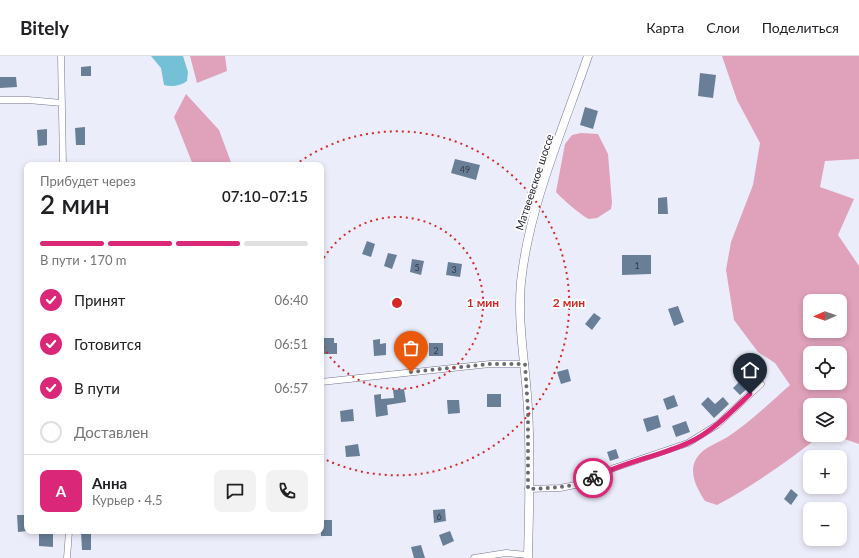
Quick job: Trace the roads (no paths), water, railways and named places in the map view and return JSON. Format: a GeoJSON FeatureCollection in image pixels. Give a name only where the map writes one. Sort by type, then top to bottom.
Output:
{"type":"FeatureCollection","features":[{"type":"Feature","properties":{"kind":"main road","name":"Матвеевское шоссе"},"geometry":{"type":"LineString","coordinates":[[528,556],[528,411],[521,285],[525,250],[532,218],[588,56]]}},
{"type":"Feature","properties":{"kind":"street"},"geometry":{"type":"LineString","coordinates":[[61,56],[63,162]]}},
{"type":"Feature","properties":{"kind":"street"},"geometry":{"type":"LineString","coordinates":[[0,100],[28,100],[62,103]]}},
{"type":"Feature","properties":{"kind":"street"},"geometry":{"type":"LineString","coordinates":[[324,382],[490,364],[525,364]]}},
{"type":"Feature","properties":{"kind":"street"},"geometry":{"type":"LineString","coordinates":[[528,489],[560,488],[580,484],[614,468],[688,443],[717,425],[761,384]]}},
{"type":"Feature","properties":{"kind":"street"},"geometry":{"type":"LineString","coordinates":[[67,558],[69,534]]}},
{"type":"Feature","properties":{"kind":"street"},"geometry":{"type":"LineString","coordinates":[[474,558],[506,553],[528,556]]}},
{"type":"Feature","properties":{"kind":"water"},"geometry":{"type":"Polygon","coordinates":[[[151,56],[183,56],[188,72],[187,81],[176,86],[164,85],[161,68],[151,56]]]}}]}
